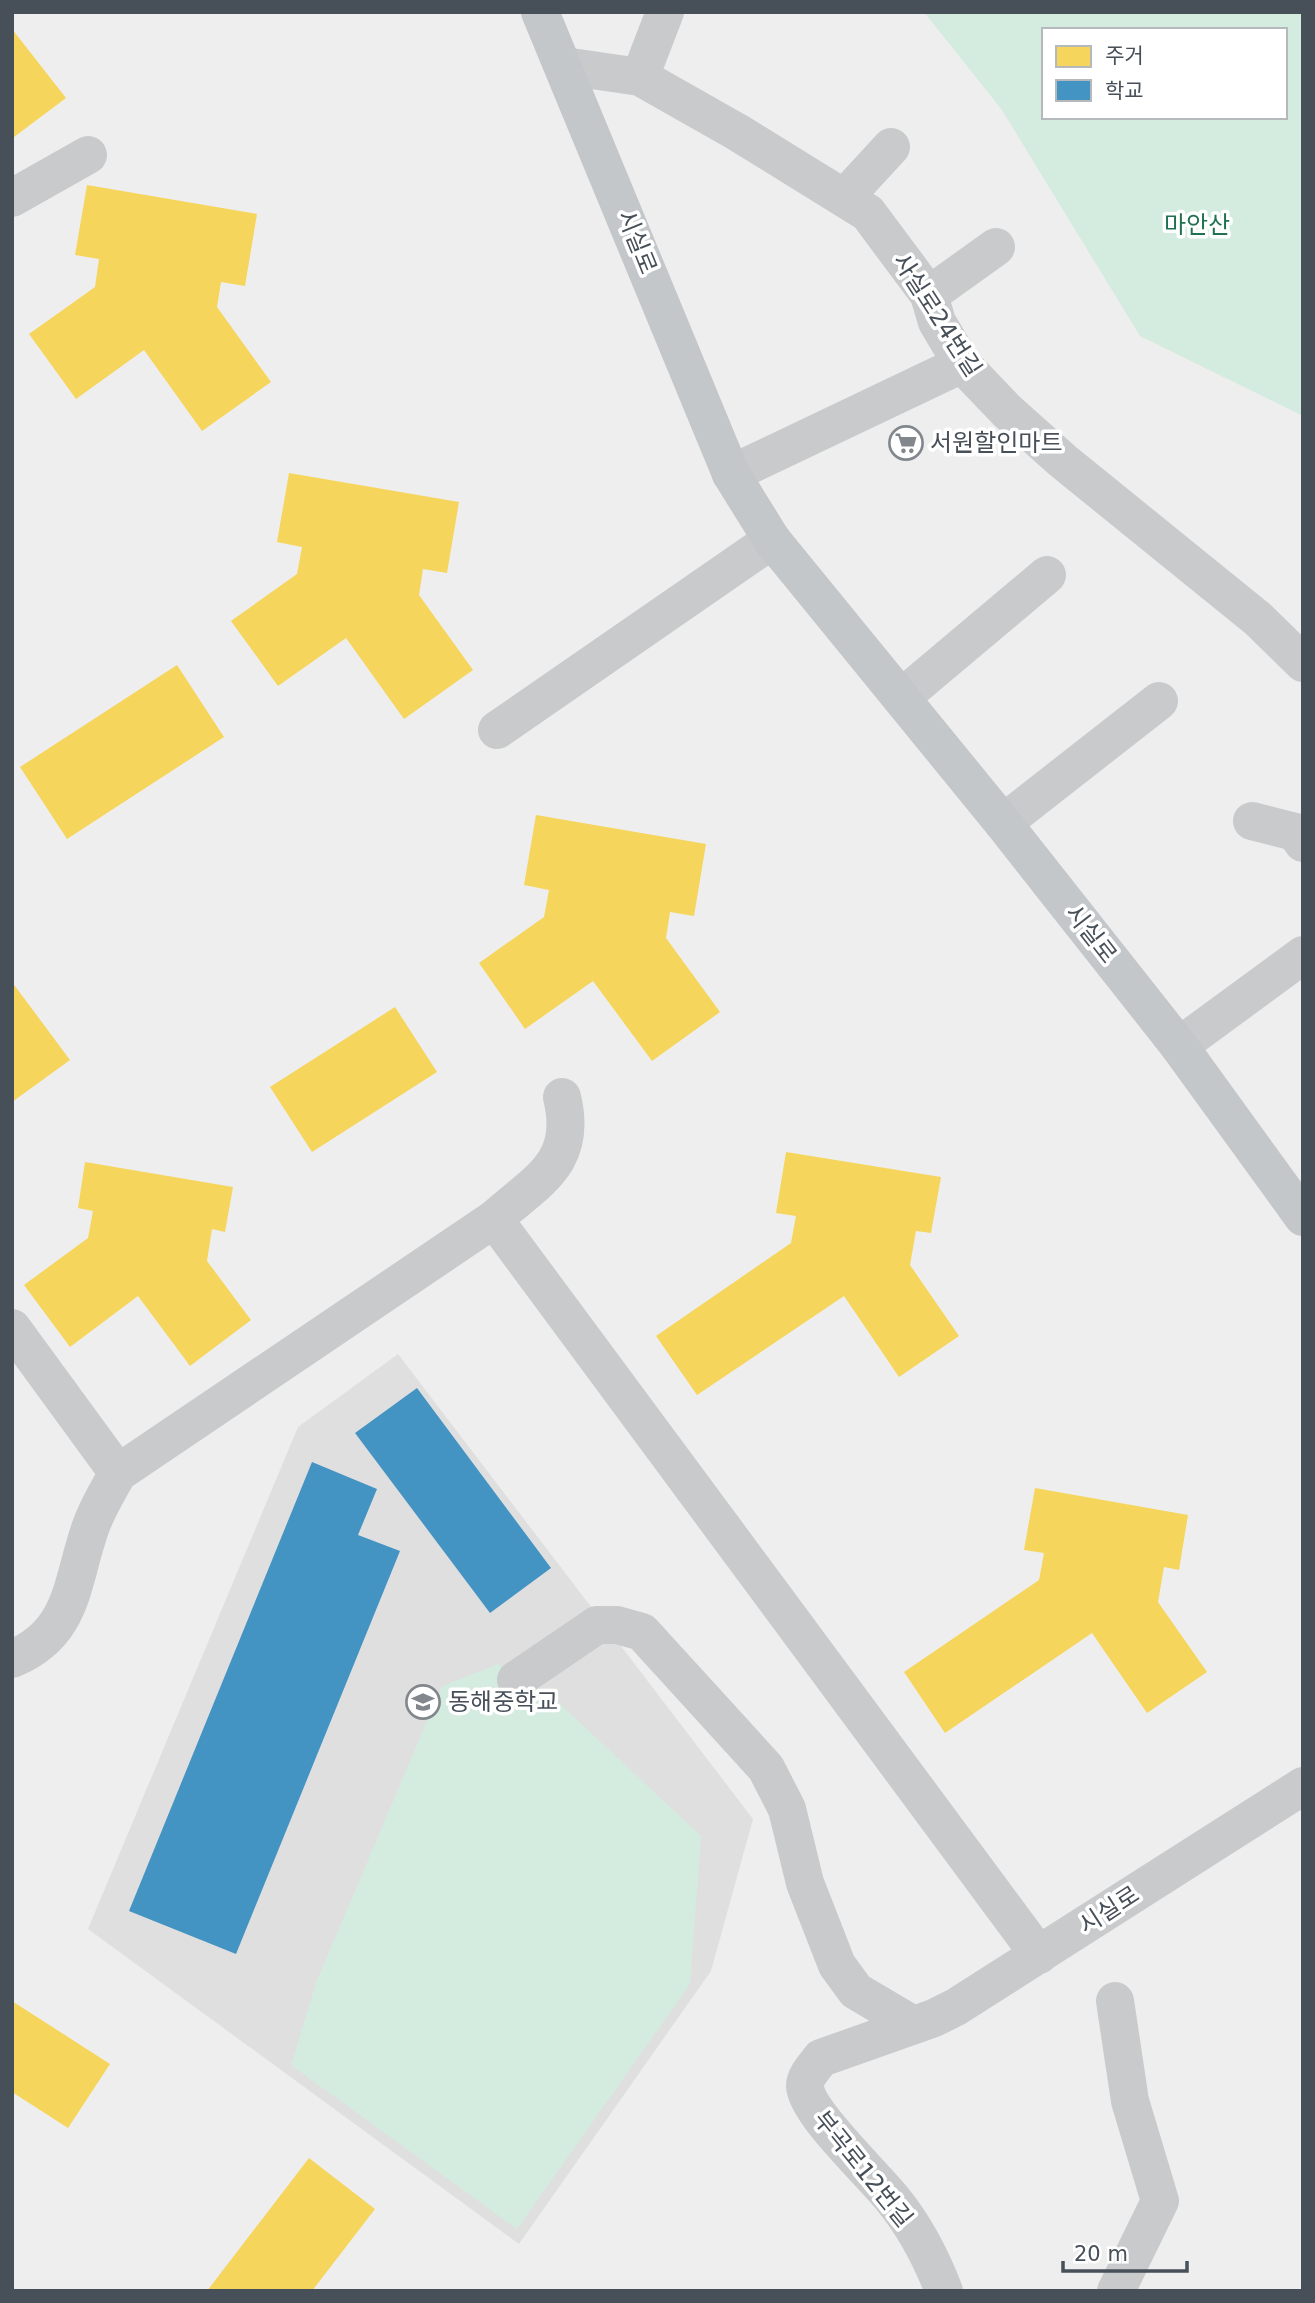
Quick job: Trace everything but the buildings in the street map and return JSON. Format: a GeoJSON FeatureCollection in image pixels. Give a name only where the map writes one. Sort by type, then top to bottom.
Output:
{"type":"FeatureCollection","features":[{"type":"Feature","properties":{"kind":"main road","name":"시실로"},"geometry":{"type":"LineString","coordinates":[[540,12],[731,474],[772,540],[1003,823],[1179,1046],[1299,1206]]}},
{"type":"Feature","properties":{"kind":"street"},"geometry":{"type":"LineString","coordinates":[[640,77],[665,12]]}},
{"type":"Feature","properties":{"kind":"street","name":"사실로24번길"},"geometry":{"type":"LineString","coordinates":[[564,66],[640,77],[868,213],[929,295],[937,322],[962,364],[1007,411],[1063,461],[1258,619],[1303,663]]}},
{"type":"Feature","properties":{"kind":"street"},"geometry":{"type":"LineString","coordinates":[[845,197],[891,147]]}},
{"type":"Feature","properties":{"kind":"street"},"geometry":{"type":"LineString","coordinates":[[12,198],[88,155]]}},
{"type":"Feature","properties":{"kind":"street"},"geometry":{"type":"LineString","coordinates":[[929,295],[996,247]]}},
{"type":"Feature","properties":{"kind":"street"},"geometry":{"type":"LineString","coordinates":[[731,474],[962,364]]}},
{"type":"Feature","properties":{"kind":"street"},"geometry":{"type":"LineString","coordinates":[[497,730],[772,540]]}},
{"type":"Feature","properties":{"kind":"street"},"geometry":{"type":"LineString","coordinates":[[902,697],[1047,575]]}},
{"type":"Feature","properties":{"kind":"street"},"geometry":{"type":"LineString","coordinates":[[1003,823],[1159,701]]}},
{"type":"Feature","properties":{"kind":"street"},"geometry":{"type":"LineString","coordinates":[[1251,821],[1295,832],[1303,843]]}},
{"type":"Feature","properties":{"kind":"street"},"geometry":{"type":"LineString","coordinates":[[1179,1046],[1303,955]]}},
{"type":"Feature","properties":{"kind":"street"},"geometry":{"type":"LineString","coordinates":[[12,1659],[43,1642],[59,1623],[76,1583],[91,1527],[118,1473],[494,1219],[548,1172],[564,1149],[568,1123],[562,1097]]}},
{"type":"Feature","properties":{"kind":"street"},"geometry":{"type":"LineString","coordinates":[[494,1219],[1039,1955]]}},
{"type":"Feature","properties":{"kind":"street"},"geometry":{"type":"LineString","coordinates":[[12,1328],[118,1473]]}},
{"type":"Feature","properties":{"kind":"street"},"geometry":{"type":"LineString","coordinates":[[516,1681],[597,1625],[617,1625],[642,1632],[766,1768],[787,1809],[805,1883],[837,1965],[856,1991],[912,2024]]}},
{"type":"Feature","properties":{"kind":"street","name":"시실로"},"geometry":{"type":"LineString","coordinates":[[912,2024],[956,2007],[1303,1786]]}},
{"type":"Feature","properties":{"kind":"street"},"geometry":{"type":"LineString","coordinates":[[1115,2001],[1130,2101],[1160,2201],[1116,2291]]}},
{"type":"Feature","properties":{"kind":"street","name":"부곡로12번길"},"geometry":{"type":"LineString","coordinates":[[912,2024],[821,2058],[805,2086],[812,2108],[896,2202],[934,2264],[944,2291]]}},
{"type":"Feature","properties":{"kind":"shaded area","name":"동해중학교"},"geometry":{"type":"Polygon","coordinates":[[[398,1354],[753,1819],[711,1971],[519,2244],[88,1929],[298,1427],[398,1354]]]}},
{"type":"Feature","properties":{"kind":"green space","name":"마안산"},"geometry":{"type":"Polygon","coordinates":[[[924,12],[1303,12],[1303,416],[1140,336],[1002,110],[924,12]]]}},
{"type":"Feature","properties":{"kind":"green space"},"geometry":{"type":"Polygon","coordinates":[[[498,1664],[558,1702],[701,1836],[690,1984],[517,2229],[291,2065],[317,1980],[442,1686],[498,1664]]]}},
{"type":"Feature","properties":{"kind":"place","name":"서원할인마트"},"geometry":{"type":"Point","coordinates":[906,443]}},
{"type":"Feature","properties":{"kind":"place","name":"동해중학교"},"geometry":{"type":"Point","coordinates":[423,1702]}}]}
